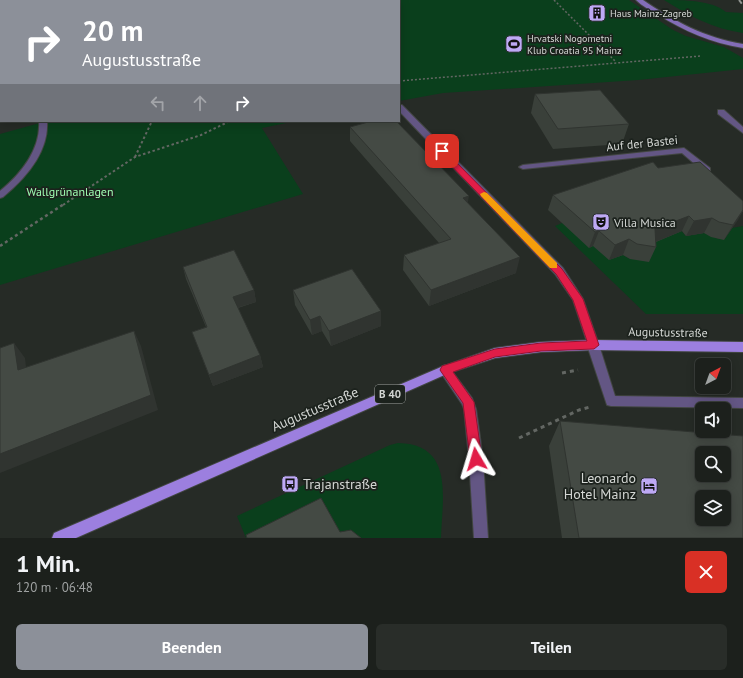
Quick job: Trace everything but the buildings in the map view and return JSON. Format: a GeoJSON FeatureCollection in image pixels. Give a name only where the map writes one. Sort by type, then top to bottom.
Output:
{"type":"FeatureCollection","features":[{"type":"Feature","properties":{"kind":"main road"},"geometry":{"type":"LineString","coordinates":[[639,0],[676,24],[694,33],[712,40],[743,46]]}},
{"type":"Feature","properties":{"kind":"main road","name":"Augustusstraße"},"geometry":{"type":"LineString","coordinates":[[59,538],[445,370],[495,353],[541,347],[594,345],[743,347]]}},
{"type":"Feature","properties":{"kind":"street"},"geometry":{"type":"LineString","coordinates":[[400,109],[559,271],[578,299],[612,402],[743,403]]}},
{"type":"Feature","properties":{"kind":"street"},"geometry":{"type":"LineString","coordinates":[[721,112],[743,131]]}},
{"type":"Feature","properties":{"kind":"street"},"geometry":{"type":"LineString","coordinates":[[0,195],[11,187],[24,171],[44,138],[43,122]]}},
{"type":"Feature","properties":{"kind":"street","name":"Auf der Bastei"},"geometry":{"type":"LineString","coordinates":[[523,167],[684,150],[714,176]]}},
{"type":"Feature","properties":{"kind":"street"},"geometry":{"type":"LineString","coordinates":[[445,370],[468,402],[470,409],[476,459],[481,538]]}},
{"type":"Feature","properties":{"kind":"path"},"geometry":{"type":"LineString","coordinates":[[554,0],[616,62]]}},
{"type":"Feature","properties":{"kind":"path"},"geometry":{"type":"LineString","coordinates":[[400,81],[616,62],[706,56]]}},
{"type":"Feature","properties":{"kind":"path"},"geometry":{"type":"LineString","coordinates":[[135,157],[152,122]]}},
{"type":"Feature","properties":{"kind":"path"},"geometry":{"type":"LineString","coordinates":[[0,246],[135,157],[201,135],[228,122]]}},
{"type":"Feature","properties":{"kind":"path"},"geometry":{"type":"LineString","coordinates":[[519,438],[579,410],[612,402]]}},
{"type":"Feature","properties":{"kind":"green space"},"geometry":{"type":"Polygon","coordinates":[[[400,0],[629,0],[673,30],[686,36],[724,47],[743,58],[743,69],[638,80],[443,93],[400,101],[400,0]]]}},
{"type":"Feature","properties":{"kind":"green space"},"geometry":{"type":"Polygon","coordinates":[[[664,0],[705,3],[720,8],[726,12],[743,13],[743,33],[702,21],[664,0]]]}},
{"type":"Feature","properties":{"kind":"green space","name":"Wallgrünanlagen"},"geometry":{"type":"Polygon","coordinates":[[[43,122],[291,122],[262,128],[303,194],[0,285],[0,134],[43,122]]]}},
{"type":"Feature","properties":{"kind":"green space"},"geometry":{"type":"Polygon","coordinates":[[[658,206],[686,236],[704,233],[719,239],[726,238],[726,229],[743,226],[743,314],[646,314],[555,226],[562,223],[594,246],[623,255],[630,259],[645,246],[658,240],[658,206]]]}},
{"type":"Feature","properties":{"kind":"green space"},"geometry":{"type":"Polygon","coordinates":[[[398,443],[416,446],[429,453],[437,463],[443,491],[441,538],[246,538],[237,516],[390,445],[398,443]]]}},
{"type":"Feature","properties":{"kind":"railway"},"geometry":{"type":"LineString","coordinates":[[739,0],[743,5]]}},
{"type":"Feature","properties":{"kind":"slow traffic"},"geometry":{"type":"LineString","coordinates":[[484,194],[553,266]]}},
{"type":"Feature","properties":{"kind":"place","name":"Haus Mainz-Zagreb"},"geometry":{"type":"Point","coordinates":[597,13]}},
{"type":"Feature","properties":{"kind":"place","name":"Hrvatski Nogometni Klub Croatia 95 Mainz"},"geometry":{"type":"Point","coordinates":[514,44]}},
{"type":"Feature","properties":{"kind":"place","name":"Villa Musica"},"geometry":{"type":"Point","coordinates":[601,222]}},
{"type":"Feature","properties":{"kind":"place","name":"Trajanstraße"},"geometry":{"type":"Point","coordinates":[290,484]}},
{"type":"Feature","properties":{"kind":"place","name":"Leonardo Hotel Mainz"},"geometry":{"type":"Point","coordinates":[649,486]}},
{"type":"Feature","properties":{"kind":"route"},"geometry":{"type":"LineString","coordinates":[[442,151],[559,271],[578,299],[594,345],[541,347],[495,353],[445,370],[468,402],[476,459]]}}]}
